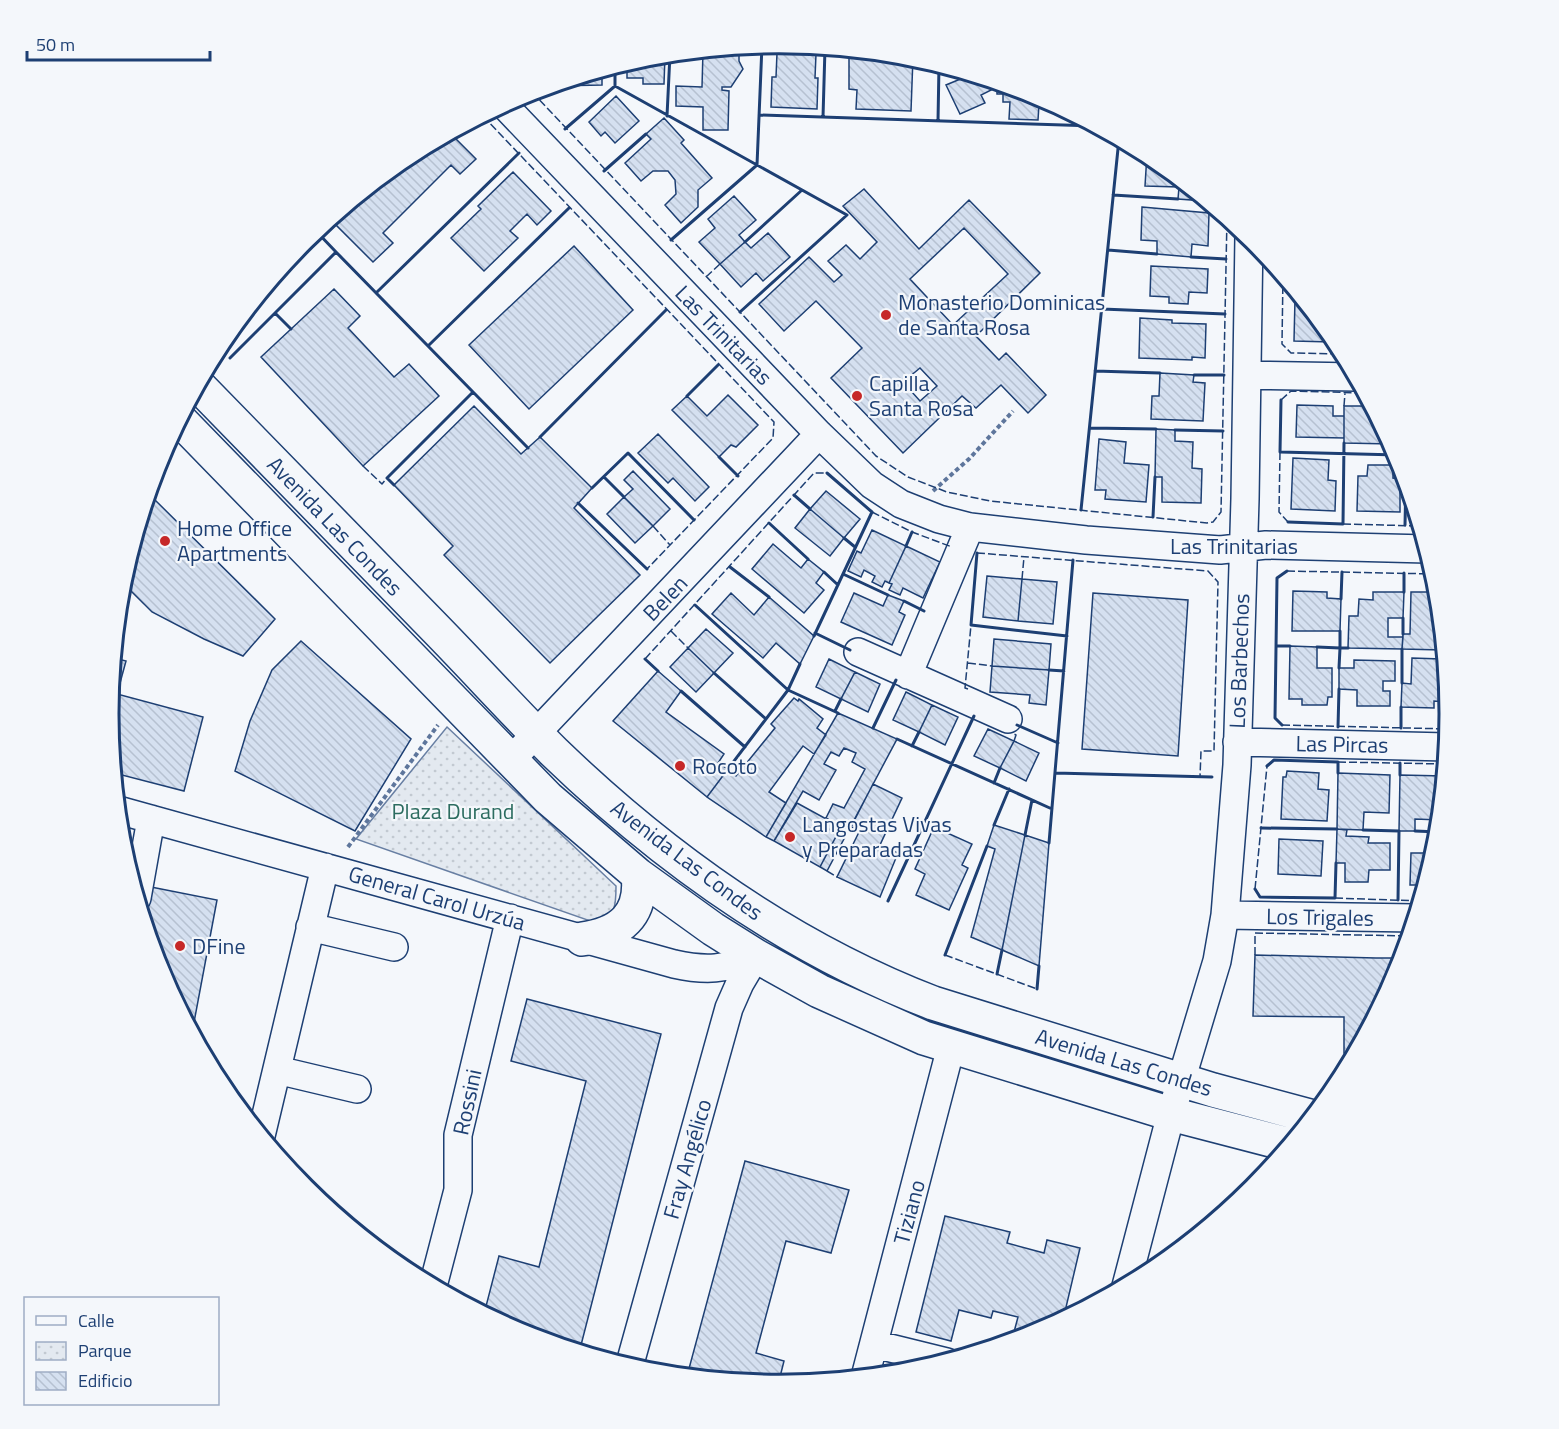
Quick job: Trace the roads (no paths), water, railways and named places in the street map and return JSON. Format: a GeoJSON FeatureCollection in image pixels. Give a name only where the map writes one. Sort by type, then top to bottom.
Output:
{"type":"FeatureCollection","features":[{"type":"Feature","properties":{"kind":"main road","name":"Avenida Las Condes"},"geometry":{"type":"LineString","coordinates":[[203,391],[537,734],[585,780],[667,850],[738,902],[796,938],[863,972],[933,1003],[1183,1080],[1305,1115]]}},
{"type":"Feature","properties":{"kind":"main road","name":"Avenida Las Condes"},"geometry":{"type":"LineString","coordinates":[[185,426],[548,798],[638,875],[677,904],[756,956],[851,1007],[924,1038],[1171,1114],[1282,1143]]}},
{"type":"Feature","properties":{"kind":"main road"},"geometry":{"type":"LineString","coordinates":[[582,939],[606,934],[630,917],[638,898],[638,875]]}},
{"type":"Feature","properties":{"kind":"street","name":"Las Trinitarias"},"geometry":{"type":"LineString","coordinates":[[512,111],[819,435],[872,485],[901,504],[939,519],[970,526],[1086,540],[1212,550],[1278,545],[1418,549]]}},
{"type":"Feature","properties":{"kind":"street","name":"Los Barbechos"},"geometry":{"type":"LineString","coordinates":[[1129,1275],[1171,1114],[1217,961],[1225,915],[1237,742],[1249,249]]}},
{"type":"Feature","properties":{"kind":"street"},"geometry":{"type":"LineString","coordinates":[[1246,375],[1347,377]]}},
{"type":"Feature","properties":{"kind":"street","name":"Belen"},"geometry":{"type":"LineString","coordinates":[[510,761],[819,435]]}},
{"type":"Feature","properties":{"kind":"street"},"geometry":{"type":"LineString","coordinates":[[908,675],[970,526]]}},
{"type":"Feature","properties":{"kind":"street"},"geometry":{"type":"LineString","coordinates":[[858,652],[1008,719]]}},
{"type":"Feature","properties":{"kind":"street","name":"Las Pircas"},"geometry":{"type":"LineString","coordinates":[[1237,742],[1439,747]]}},
{"type":"Feature","properties":{"kind":"street","name":"General Carol Urzúa"},"geometry":{"type":"LineString","coordinates":[[127,812],[674,964],[700,969],[721,969],[756,956]]}},
{"type":"Feature","properties":{"kind":"street"},"geometry":{"type":"LineString","coordinates":[[140,879],[151,819]]}},
{"type":"Feature","properties":{"kind":"street"},"geometry":{"type":"LineString","coordinates":[[263,1127],[325,867]]}},
{"type":"Feature","properties":{"kind":"street","name":"Los Trigales"},"geometry":{"type":"LineString","coordinates":[[1225,915],[1408,918]]}},
{"type":"Feature","properties":{"kind":"street","name":"Rossini"},"geometry":{"type":"LineString","coordinates":[[435,1278],[458,1190],[458,1135],[510,918]]}},
{"type":"Feature","properties":{"kind":"street"},"geometry":{"type":"LineString","coordinates":[[310,927],[394,947]]}},
{"type":"Feature","properties":{"kind":"street","name":"Fray Angélico"},"geometry":{"type":"LineString","coordinates":[[632,1357],[729,1008],[756,956]]}},
{"type":"Feature","properties":{"kind":"street","name":"Tiziano"},"geometry":{"type":"LineString","coordinates":[[867,1369],[951,1047]]}},
{"type":"Feature","properties":{"kind":"street"},"geometry":{"type":"LineString","coordinates":[[277,1070],[357,1089]]}},
{"type":"Feature","properties":{"kind":"street"},"geometry":{"type":"LineString","coordinates":[[874,1344],[928,1357]]}},
{"type":"Feature","properties":{"kind":"place","name":"Monasterio Dominicas de Santa Rosa"},"geometry":{"type":"Point","coordinates":[886,315]}},
{"type":"Feature","properties":{"kind":"place","name":"Capilla Santa Rosa"},"geometry":{"type":"Point","coordinates":[857,396]}},
{"type":"Feature","properties":{"kind":"place","name":"Home Office Apartments"},"geometry":{"type":"Point","coordinates":[165,541]}},
{"type":"Feature","properties":{"kind":"place","name":"Rocoto"},"geometry":{"type":"Point","coordinates":[680,766]}},
{"type":"Feature","properties":{"kind":"place","name":"Langostas Vivas y Preparadas"},"geometry":{"type":"Point","coordinates":[790,837]}},
{"type":"Feature","properties":{"kind":"place","name":"DFine"},"geometry":{"type":"Point","coordinates":[180,946]}},
{"type":"Feature","properties":{"kind":"park label","name":"Plaza Durand"},"geometry":{"type":"Point","coordinates":[453,811]}}]}
